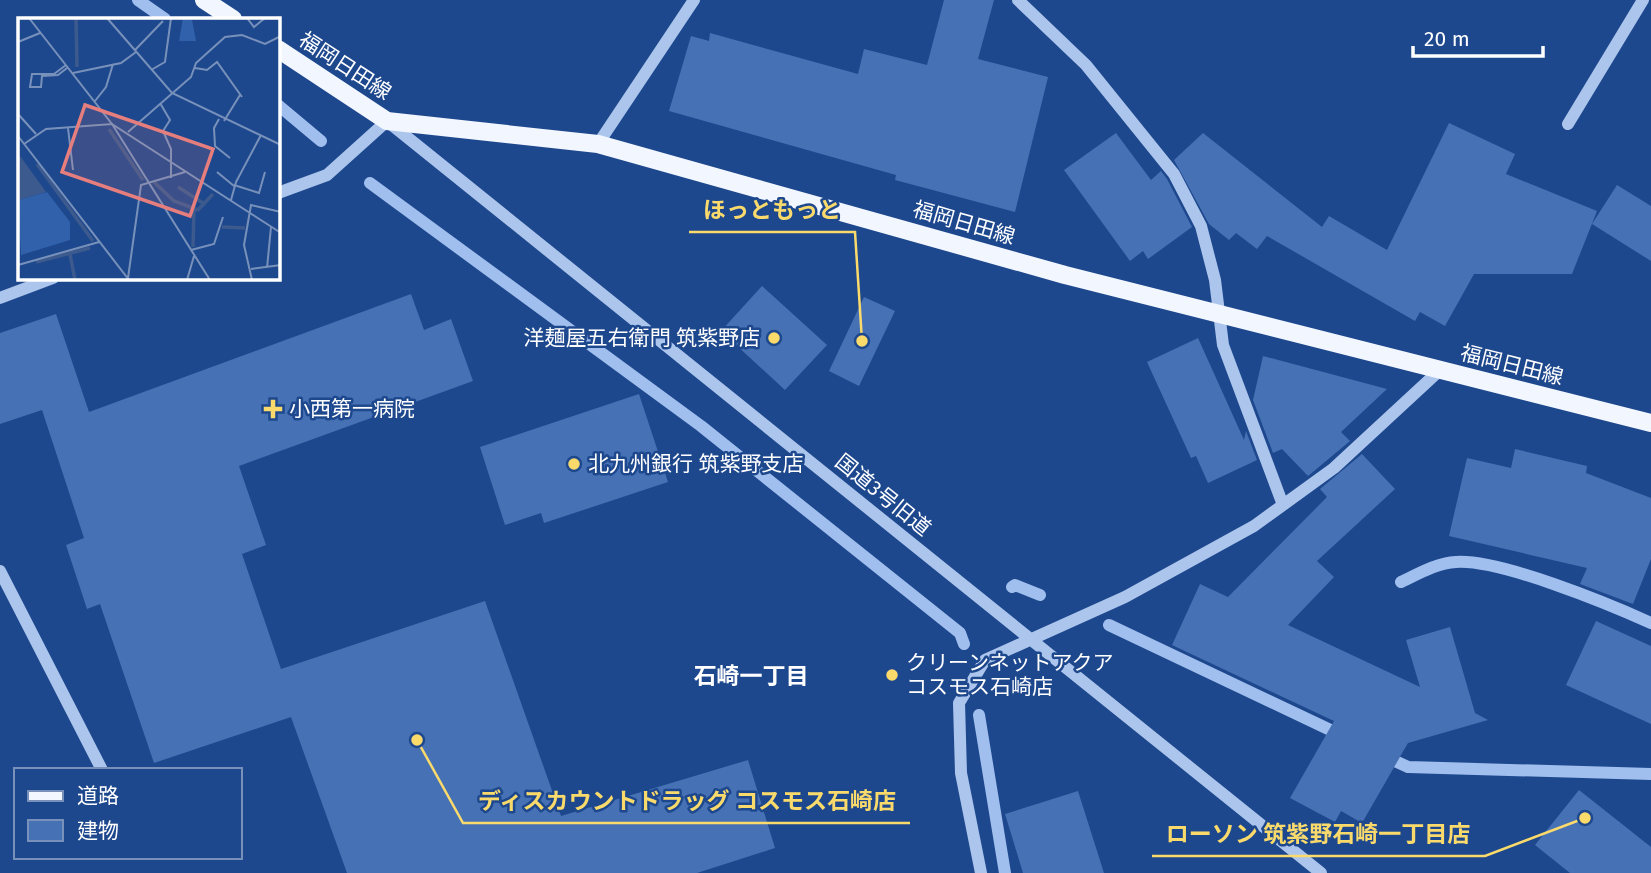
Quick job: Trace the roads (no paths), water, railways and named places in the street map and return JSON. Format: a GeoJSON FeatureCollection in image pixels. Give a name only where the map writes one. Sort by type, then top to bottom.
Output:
{"type":"FeatureCollection","features":[{"type":"Feature","properties":{"kind":"main road"},"geometry":{"type":"LineString","coordinates":[[204,0],[231,18]]}},
{"type":"Feature","properties":{"kind":"main road","name":"福岡日田線"},"geometry":{"type":"LineString","coordinates":[[280,50],[387,121],[598,144],[1065,275],[1651,423]]}},
{"type":"Feature","properties":{"kind":"street"},"geometry":{"type":"LineString","coordinates":[[598,144],[694,0]]}},
{"type":"Feature","properties":{"kind":"street"},"geometry":{"type":"LineString","coordinates":[[1018,0],[1086,65],[1174,174],[1201,226],[1220,314],[1223,345],[1283,505]]}},
{"type":"Feature","properties":{"kind":"street"},"geometry":{"type":"LineString","coordinates":[[1568,124],[1643,0]]}},
{"type":"Feature","properties":{"kind":"street"},"geometry":{"type":"LineString","coordinates":[[280,192],[327,175],[387,121]]}},
{"type":"Feature","properties":{"kind":"street","name":"国道3号旧道"},"geometry":{"type":"LineString","coordinates":[[387,121],[1321,873]]}},
{"type":"Feature","properties":{"kind":"street"},"geometry":{"type":"LineString","coordinates":[[0,298],[48,280]]}},
{"type":"Feature","properties":{"kind":"street"},"geometry":{"type":"LineString","coordinates":[[981,873],[961,773],[960,703],[985,660],[1125,597],[1254,526],[1334,468],[1440,370]]}},
{"type":"Feature","properties":{"kind":"street"},"geometry":{"type":"LineString","coordinates":[[0,571],[101,768]]}},
{"type":"Feature","properties":{"kind":"waterway"},"geometry":{"type":"LineString","coordinates":[[138,0],[164,18]]}},
{"type":"Feature","properties":{"kind":"waterway"},"geometry":{"type":"LineString","coordinates":[[280,107],[321,141]]}},
{"type":"Feature","properties":{"kind":"waterway"},"geometry":{"type":"LineString","coordinates":[[370,183],[701,426],[960,633],[964,644]]}},
{"type":"Feature","properties":{"kind":"waterway"},"geometry":{"type":"LineString","coordinates":[[1401,582],[1441,564],[1475,563],[1554,584],[1651,623]]}},
{"type":"Feature","properties":{"kind":"waterway"},"geometry":{"type":"LineString","coordinates":[[1012,587],[1015,585],[1040,595]]}},
{"type":"Feature","properties":{"kind":"waterway"},"geometry":{"type":"LineString","coordinates":[[1109,625],[1343,736]]}},
{"type":"Feature","properties":{"kind":"waterway"},"geometry":{"type":"LineString","coordinates":[[979,715],[1005,873]]}},
{"type":"Feature","properties":{"kind":"waterway"},"geometry":{"type":"LineString","coordinates":[[1384,756],[1408,767],[1651,774]]}},
{"type":"Feature","properties":{"kind":"place","name":"洋麺屋五右衛門 筑紫野店"},"geometry":{"type":"Point","coordinates":[774,338]}},
{"type":"Feature","properties":{"kind":"place","name":"ほっともっと"},"geometry":{"type":"Point","coordinates":[862,341]}},
{"type":"Feature","properties":{"kind":"place","name":"小西第一病院"},"geometry":{"type":"Point","coordinates":[273,409]}},
{"type":"Feature","properties":{"kind":"place","name":"北九州銀行 筑紫野支店"},"geometry":{"type":"Point","coordinates":[574,464]}},
{"type":"Feature","properties":{"kind":"place","name":"クリーンネットアクア コスモス石崎店"},"geometry":{"type":"Point","coordinates":[892,675]}},
{"type":"Feature","properties":{"kind":"place","name":"ディスカウントドラッグ コスモス石崎店"},"geometry":{"type":"Point","coordinates":[417,740]}},
{"type":"Feature","properties":{"kind":"place","name":"ローソン 筑紫野石崎一丁目店"},"geometry":{"type":"Point","coordinates":[1585,818]}},
{"type":"Feature","properties":{"kind":"district","name":"石崎一丁目"},"geometry":{"type":"Point","coordinates":[751,676]}}]}
